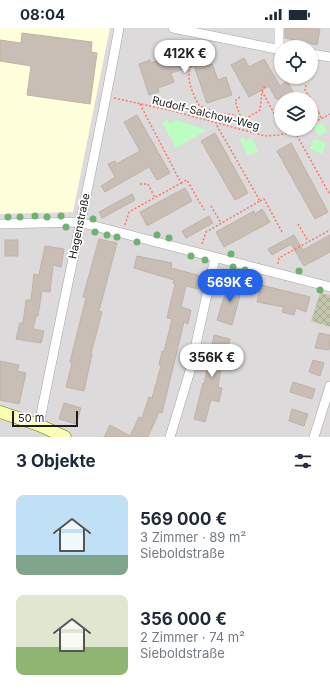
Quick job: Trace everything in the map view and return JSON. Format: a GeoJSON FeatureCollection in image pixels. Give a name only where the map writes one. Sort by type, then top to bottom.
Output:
{"type":"FeatureCollection","features":[{"type":"Feature","properties":{"kind":"main road"},"geometry":{"type":"LineString","coordinates":[[0,412],[40,425],[65,437]]}},
{"type":"Feature","properties":{"kind":"street","name":"Hagenstraße"},"geometry":{"type":"LineString","coordinates":[[40,425],[79,222],[106,97],[119,28]]}},
{"type":"Feature","properties":{"kind":"street"},"geometry":{"type":"LineString","coordinates":[[173,28],[274,49]]}},
{"type":"Feature","properties":{"kind":"street"},"geometry":{"type":"LineString","coordinates":[[279,28],[280,40]]}},
{"type":"Feature","properties":{"kind":"street"},"geometry":{"type":"LineString","coordinates":[[318,55],[330,57]]}},
{"type":"Feature","properties":{"kind":"street"},"geometry":{"type":"LineString","coordinates":[[0,224],[79,222],[330,287]]}},
{"type":"Feature","properties":{"kind":"street"},"geometry":{"type":"LineString","coordinates":[[170,437],[190,371],[215,258]]}},
{"type":"Feature","properties":{"kind":"street"},"geometry":{"type":"LineString","coordinates":[[314,437],[330,386]]}},
{"type":"Feature","properties":{"kind":"path"},"geometry":{"type":"LineString","coordinates":[[191,66],[189,70],[191,84],[199,105],[216,113],[235,115],[242,121],[250,132]]}},
{"type":"Feature","properties":{"kind":"path"},"geometry":{"type":"LineString","coordinates":[[306,85],[307,92]]}},
{"type":"Feature","properties":{"kind":"path"},"geometry":{"type":"LineString","coordinates":[[242,121],[260,110],[262,91],[265,86]]}},
{"type":"Feature","properties":{"kind":"path"},"geometry":{"type":"LineString","coordinates":[[262,91],[274,113]]}},
{"type":"Feature","properties":{"kind":"path","name":"Rudolf-Salchow-Weg"},"geometry":{"type":"LineString","coordinates":[[106,97],[140,104],[250,132],[274,136]]}},
{"type":"Feature","properties":{"kind":"path"},"geometry":{"type":"LineString","coordinates":[[240,97],[235,101],[242,121]]}},
{"type":"Feature","properties":{"kind":"path"},"geometry":{"type":"LineString","coordinates":[[140,104],[181,183]]}},
{"type":"Feature","properties":{"kind":"path"},"geometry":{"type":"LineString","coordinates":[[319,113],[321,118]]}},
{"type":"Feature","properties":{"kind":"path"},"geometry":{"type":"LineString","coordinates":[[318,120],[330,114]]}},
{"type":"Feature","properties":{"kind":"path"},"geometry":{"type":"LineString","coordinates":[[216,124],[260,201]]}},
{"type":"Feature","properties":{"kind":"path"},"geometry":{"type":"LineString","coordinates":[[296,136],[330,195]]}},
{"type":"Feature","properties":{"kind":"path"},"geometry":{"type":"LineString","coordinates":[[123,233],[129,212],[187,180],[204,210]]}},
{"type":"Feature","properties":{"kind":"path"},"geometry":{"type":"LineString","coordinates":[[140,184],[148,184],[156,198]]}},
{"type":"Feature","properties":{"kind":"path"},"geometry":{"type":"LineString","coordinates":[[199,253],[206,232],[264,199],[282,232]]}},
{"type":"Feature","properties":{"kind":"path"},"geometry":{"type":"LineString","coordinates":[[211,206],[221,223]]}},
{"type":"Feature","properties":{"kind":"path"},"geometry":{"type":"LineString","coordinates":[[298,224],[308,242]]}},
{"type":"Feature","properties":{"kind":"path"},"geometry":{"type":"LineString","coordinates":[[276,273],[279,258],[330,230]]}},
{"type":"Feature","properties":{"kind":"shaded area"},"geometry":{"type":"Polygon","coordinates":[[[0,28],[330,28],[330,437],[0,437],[0,28]]]}},
{"type":"Feature","properties":{"kind":"shaded area"},"geometry":{"type":"Polygon","coordinates":[[[0,28],[110,28],[73,212],[0,214],[0,28]]]}},
{"type":"Feature","properties":{"kind":"shaded area"},"geometry":{"type":"Polygon","coordinates":[[[320,293],[330,295],[330,327],[311,321],[320,293]]]}},
{"type":"Feature","properties":{"kind":"green space"},"geometry":{"type":"Polygon","coordinates":[[[167,120],[170,124],[176,120],[207,130],[176,148],[162,122],[167,120]]]}},
{"type":"Feature","properties":{"kind":"green space"},"geometry":{"type":"Polygon","coordinates":[[[323,123],[327,132],[319,136],[318,125],[323,123]]]}},
{"type":"Feature","properties":{"kind":"green space"},"geometry":{"type":"Polygon","coordinates":[[[243,137],[245,141],[252,138],[258,151],[248,156],[239,139],[243,137]]]}},
{"type":"Feature","properties":{"kind":"green space"},"geometry":{"type":"Polygon","coordinates":[[[314,139],[326,143],[322,154],[310,149],[314,139]]]}},
{"type":"Feature","properties":{"kind":"building"},"geometry":{"type":"Polygon","coordinates":[[[285,28],[320,29],[318,40],[294,40],[285,38],[285,28]]]}},
{"type":"Feature","properties":{"kind":"building"},"geometry":{"type":"Polygon","coordinates":[[[22,33],[92,42],[91,52],[97,53],[90,104],[27,95],[31,66],[0,61],[0,40],[21,43],[22,33]]]}},
{"type":"Feature","properties":{"kind":"building"},"geometry":{"type":"Polygon","coordinates":[[[180,47],[183,54],[198,49],[204,67],[212,64],[218,80],[226,77],[232,95],[207,103],[194,66],[171,73],[174,82],[158,88],[159,92],[149,95],[139,64],[150,60],[151,63],[175,55],[173,49],[180,47]]]}},
{"type":"Feature","properties":{"kind":"building"},"geometry":{"type":"Polygon","coordinates":[[[244,58],[249,67],[264,59],[274,76],[274,84],[279,84],[280,86],[283,84],[289,84],[293,92],[274,92],[274,95],[269,86],[249,97],[231,65],[244,58]]]}},
{"type":"Feature","properties":{"kind":"building"},"geometry":{"type":"Polygon","coordinates":[[[137,115],[170,173],[157,180],[149,167],[105,192],[101,186],[115,177],[108,164],[115,161],[116,164],[140,151],[124,122],[137,115]]]}},
{"type":"Feature","properties":{"kind":"building"},"geometry":{"type":"Polygon","coordinates":[[[215,133],[248,193],[235,200],[201,141],[215,133]]]}},
{"type":"Feature","properties":{"kind":"building"},"geometry":{"type":"Polygon","coordinates":[[[291,143],[328,212],[315,219],[277,151],[291,143]]]}},
{"type":"Feature","properties":{"kind":"building"},"geometry":{"type":"Polygon","coordinates":[[[185,188],[192,201],[147,226],[140,212],[185,188]]]}},
{"type":"Feature","properties":{"kind":"building"},"geometry":{"type":"Polygon","coordinates":[[[132,194],[135,200],[102,218],[99,212],[132,194]]]}},
{"type":"Feature","properties":{"kind":"building"},"geometry":{"type":"Polygon","coordinates":[[[262,209],[270,222],[224,247],[216,232],[254,211],[255,214],[262,209]]]}},
{"type":"Feature","properties":{"kind":"building"},"geometry":{"type":"Polygon","coordinates":[[[209,216],[213,223],[186,238],[182,231],[209,216]]]}},
{"type":"Feature","properties":{"kind":"building"},"geometry":{"type":"Polygon","coordinates":[[[294,235],[303,250],[330,235],[330,252],[304,266],[291,244],[272,255],[268,249],[294,235]]]}},
{"type":"Feature","properties":{"kind":"building"},"geometry":{"type":"Polygon","coordinates":[[[99,239],[117,243],[99,311],[102,312],[91,353],[84,391],[66,387],[72,363],[70,362],[86,298],[83,297],[99,239]]]}},
{"type":"Feature","properties":{"kind":"building"},"geometry":{"type":"Polygon","coordinates":[[[5,240],[18,240],[18,256],[5,256],[5,240]]]}},
{"type":"Feature","properties":{"kind":"building"},"geometry":{"type":"Polygon","coordinates":[[[45,246],[64,249],[61,267],[53,265],[50,292],[42,291],[38,316],[36,316],[33,329],[44,331],[41,343],[16,339],[20,323],[23,323],[26,300],[31,300],[34,274],[39,275],[45,246]]]}},
{"type":"Feature","properties":{"kind":"building"},"geometry":{"type":"Polygon","coordinates":[[[137,256],[172,263],[171,268],[201,276],[198,289],[186,286],[181,307],[191,310],[188,324],[184,322],[162,413],[159,412],[148,437],[104,437],[110,425],[130,436],[139,417],[142,418],[149,397],[152,398],[161,366],[159,365],[162,351],[164,352],[172,319],[167,318],[175,284],[173,283],[174,280],[134,268],[137,256]]]}},
{"type":"Feature","properties":{"kind":"building"},"geometry":{"type":"Polygon","coordinates":[[[229,281],[243,284],[232,325],[217,320],[229,281]]]}},
{"type":"Feature","properties":{"kind":"building"},"geometry":{"type":"Polygon","coordinates":[[[261,285],[310,297],[306,312],[296,308],[294,315],[282,312],[284,307],[257,302],[261,285]]]}},
{"type":"Feature","properties":{"kind":"building"},"geometry":{"type":"Polygon","coordinates":[[[319,333],[330,335],[329,350],[315,348],[319,333]]]}},
{"type":"Feature","properties":{"kind":"building"},"geometry":{"type":"Polygon","coordinates":[[[214,335],[230,339],[227,351],[224,350],[218,387],[222,388],[219,402],[211,400],[205,422],[194,419],[203,383],[204,384],[214,335]]]}},
{"type":"Feature","properties":{"kind":"building"},"geometry":{"type":"Polygon","coordinates":[[[313,360],[324,363],[320,376],[309,372],[313,360]]]}},
{"type":"Feature","properties":{"kind":"building"},"geometry":{"type":"Polygon","coordinates":[[[0,361],[19,365],[17,371],[26,373],[19,404],[0,400],[0,361]]]}},
{"type":"Feature","properties":{"kind":"building"},"geometry":{"type":"Polygon","coordinates":[[[293,382],[315,389],[312,399],[290,392],[293,382]]]}},
{"type":"Feature","properties":{"kind":"building"},"geometry":{"type":"Polygon","coordinates":[[[64,403],[81,408],[76,424],[59,419],[64,403]]]}},
{"type":"Feature","properties":{"kind":"building"},"geometry":{"type":"Polygon","coordinates":[[[292,409],[308,414],[304,426],[289,421],[292,409]]]}}]}
